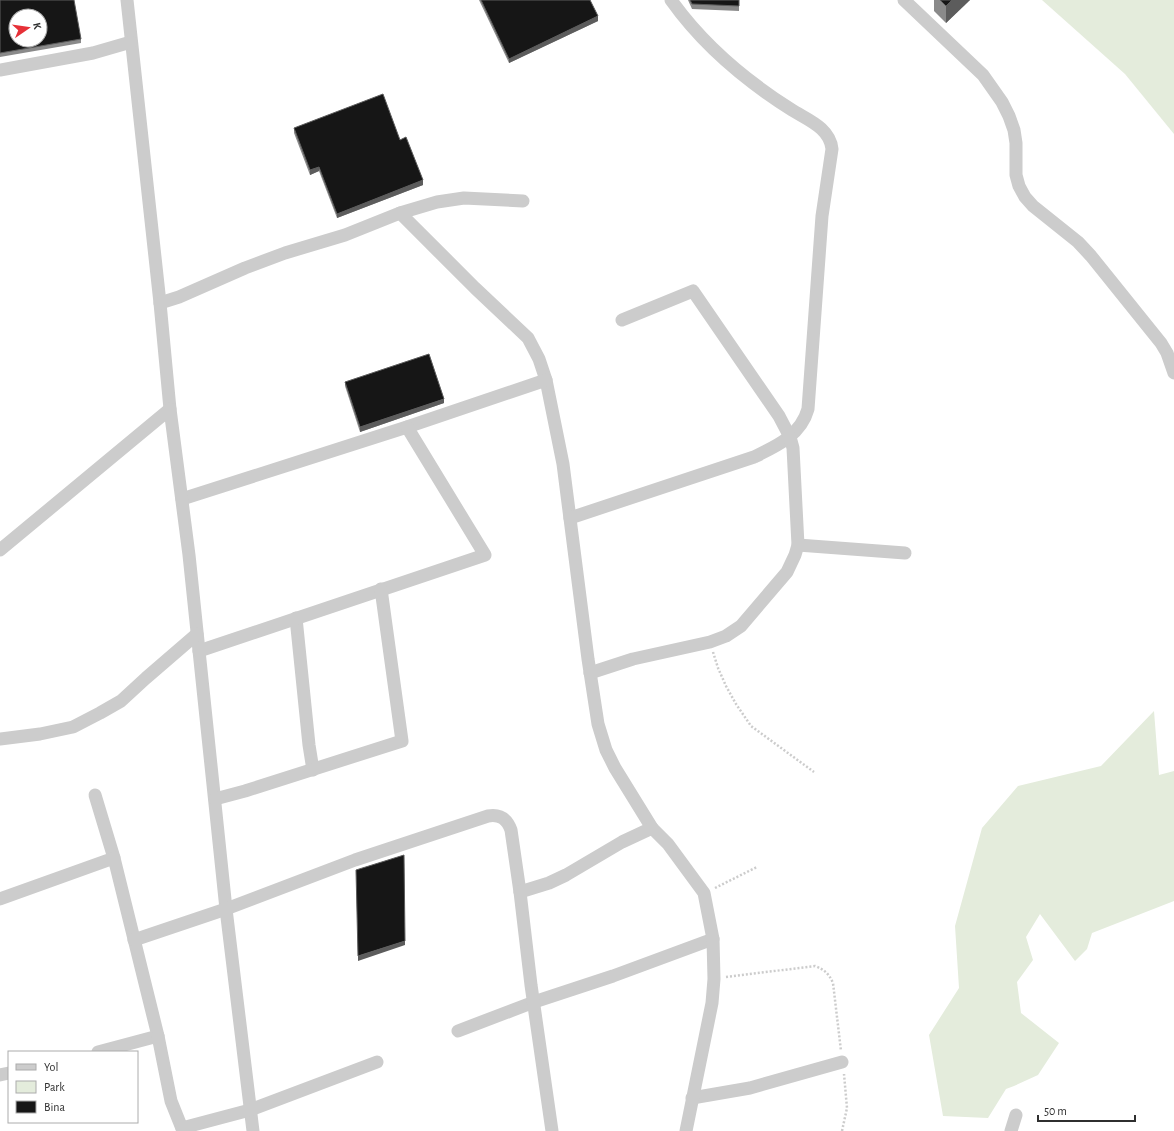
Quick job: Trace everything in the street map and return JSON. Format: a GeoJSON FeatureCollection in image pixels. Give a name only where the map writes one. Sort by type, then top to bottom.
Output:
{"type":"FeatureCollection","features":[{"type":"Feature","properties":{"kind":"street"},"geometry":{"type":"LineString","coordinates":[[127,0],[170,409],[182,499],[226,909],[253,1131]]}},
{"type":"Feature","properties":{"kind":"street"},"geometry":{"type":"LineString","coordinates":[[570,518],[741,462],[767,451],[790,437],[800,427],[808,409],[822,216],[826,183],[832,154],[832,144],[826,133],[821,128],[768,95],[728,63],[688,22],[671,0]]}},
{"type":"Feature","properties":{"kind":"street"},"geometry":{"type":"LineString","coordinates":[[904,0],[983,75],[1010,116],[1016,143],[1016,175],[1019,186],[1025,197],[1033,206],[1078,242],[1091,256],[1162,343],[1174,373]]}},
{"type":"Feature","properties":{"kind":"street"},"geometry":{"type":"LineString","coordinates":[[0,70],[93,53],[131,42]]}},
{"type":"Feature","properties":{"kind":"street"},"geometry":{"type":"LineString","coordinates":[[160,303],[179,297],[245,268],[285,253],[345,235],[400,213],[436,202],[464,198],[523,201]]}},
{"type":"Feature","properties":{"kind":"street"},"geometry":{"type":"LineString","coordinates":[[400,213],[475,288],[528,338],[540,359],[546,380],[563,464],[598,724],[606,750],[615,768],[652,828],[668,844],[704,893],[708,907],[713,939],[714,978],[712,1003],[686,1131]]}},
{"type":"Feature","properties":{"kind":"street"},"geometry":{"type":"LineString","coordinates":[[590,673],[653,654],[710,642],[726,636],[741,626],[787,572],[794,559],[798,545],[794,460],[790,437],[780,416],[693,292],[622,320]]}},
{"type":"Feature","properties":{"kind":"street"},"geometry":{"type":"LineString","coordinates":[[182,499],[407,427],[546,380]]}},
{"type":"Feature","properties":{"kind":"street"},"geometry":{"type":"LineString","coordinates":[[0,550],[170,409]]}},
{"type":"Feature","properties":{"kind":"street"},"geometry":{"type":"LineString","coordinates":[[199,651],[485,555],[407,427]]}},
{"type":"Feature","properties":{"kind":"street"},"geometry":{"type":"LineString","coordinates":[[798,545],[905,553]]}},
{"type":"Feature","properties":{"kind":"street"},"geometry":{"type":"LineString","coordinates":[[215,799],[246,791],[402,741],[381,589]]}},
{"type":"Feature","properties":{"kind":"street"},"geometry":{"type":"LineString","coordinates":[[296,618],[313,770]]}},
{"type":"Feature","properties":{"kind":"street"},"geometry":{"type":"LineString","coordinates":[[0,739],[40,734],[73,727],[100,713],[121,701],[197,634]]}},
{"type":"Feature","properties":{"kind":"street"},"geometry":{"type":"LineString","coordinates":[[96,795],[114,858],[158,1036],[172,1101],[182,1130],[250,1110],[377,1062]]}},
{"type":"Feature","properties":{"kind":"street"},"geometry":{"type":"LineString","coordinates":[[134,940],[226,909],[355,860],[481,818],[494,815],[505,819],[511,830],[552,1131]]}},
{"type":"Feature","properties":{"kind":"street"},"geometry":{"type":"LineString","coordinates":[[520,892],[549,883],[566,875],[622,842],[652,828]]}},
{"type":"Feature","properties":{"kind":"street"},"geometry":{"type":"LineString","coordinates":[[0,899],[114,858]]}},
{"type":"Feature","properties":{"kind":"street"},"geometry":{"type":"LineString","coordinates":[[458,1031],[534,1002],[613,976],[713,939]]}},
{"type":"Feature","properties":{"kind":"street"},"geometry":{"type":"LineString","coordinates":[[102,1051],[158,1036]]}},
{"type":"Feature","properties":{"kind":"street"},"geometry":{"type":"LineString","coordinates":[[692,1098],[750,1088],[842,1062]]}},
{"type":"Feature","properties":{"kind":"street"},"geometry":{"type":"LineString","coordinates":[[1011,1131],[1016,1115]]}},
{"type":"Feature","properties":{"kind":"path"},"geometry":{"type":"LineString","coordinates":[[710,642],[718,668],[726,686],[736,704],[752,726],[814,772]]}},
{"type":"Feature","properties":{"kind":"path"},"geometry":{"type":"LineString","coordinates":[[704,893],[757,867]]}},
{"type":"Feature","properties":{"kind":"path"},"geometry":{"type":"LineString","coordinates":[[714,978],[815,966],[823,969],[829,974],[833,983],[846,1090],[847,1108],[842,1131]]}},
{"type":"Feature","properties":{"kind":"green space"},"geometry":{"type":"Polygon","coordinates":[[[1042,0],[1174,0],[1174,134],[1125,74],[1042,0]]]}},
{"type":"Feature","properties":{"kind":"green space"},"geometry":{"type":"Polygon","coordinates":[[[1154,711],[1159,775],[1174,771],[1174,901],[1092,933],[1087,949],[1075,961],[1040,914],[1026,937],[1033,960],[1017,982],[1021,1013],[1059,1043],[1038,1075],[1006,1089],[988,1118],[943,1116],[929,1035],[959,988],[955,926],[982,828],[1018,786],[1101,766],[1154,711]]]}},
{"type":"Feature","properties":{"kind":"building"},"geometry":{"type":"Polygon","coordinates":[[[0,0],[74,0],[81,39],[48,45],[48,8],[8,8],[8,48],[29,48],[0,53],[0,0]]]}},
{"type":"Feature","properties":{"kind":"building"},"geometry":{"type":"Polygon","coordinates":[[[481,0],[590,0],[598,16],[509,59],[481,0]]]}},
{"type":"Feature","properties":{"kind":"building"},"geometry":{"type":"Polygon","coordinates":[[[690,0],[739,0],[739,6],[692,4],[690,0]]]}},
{"type":"Feature","properties":{"kind":"building"},"geometry":{"type":"Polygon","coordinates":[[[940,0],[952,0],[946,6],[940,0]]]}},
{"type":"Feature","properties":{"kind":"building"},"geometry":{"type":"Polygon","coordinates":[[[383,94],[400,140],[406,137],[423,180],[337,214],[319,167],[310,170],[294,128],[383,94]]]}},
{"type":"Feature","properties":{"kind":"building"},"geometry":{"type":"Polygon","coordinates":[[[429,354],[444,399],[360,427],[345,382],[429,354]]]}},
{"type":"Feature","properties":{"kind":"building"},"geometry":{"type":"Polygon","coordinates":[[[404,855],[405,941],[358,956],[356,870],[404,855]]]}}]}
